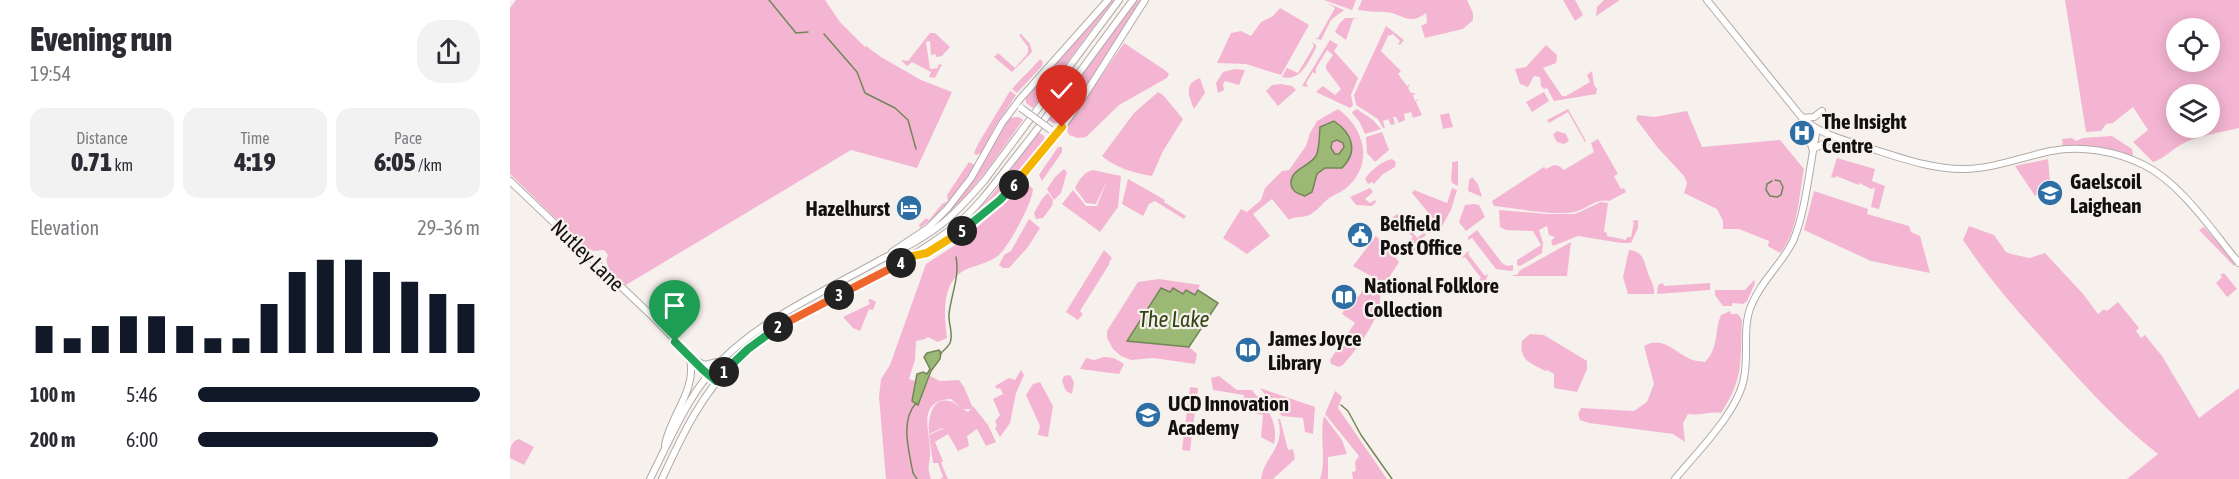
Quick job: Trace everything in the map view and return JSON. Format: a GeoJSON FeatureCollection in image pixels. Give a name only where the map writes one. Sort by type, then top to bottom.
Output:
{"type":"FeatureCollection","features":[{"type":"Feature","properties":{"kind":"main road"},"geometry":{"type":"LineString","coordinates":[[882,259],[928,228],[947,209],[971,178],[1002,123],[1108,0]]}},
{"type":"Feature","properties":{"kind":"main road"},"geometry":{"type":"LineString","coordinates":[[650,479],[687,408],[708,375],[723,359],[770,322],[929,233],[971,196],[1119,0]]}},
{"type":"Feature","properties":{"kind":"main road"},"geometry":{"type":"LineString","coordinates":[[662,479],[690,420],[716,381],[740,355],[777,327],[913,256],[958,224],[982,200],[1035,133],[1133,0]]}},
{"type":"Feature","properties":{"kind":"main road"},"geometry":{"type":"LineString","coordinates":[[913,256],[927,253],[976,221],[1025,173],[1145,0]]}},
{"type":"Feature","properties":{"kind":"main road"},"geometry":{"type":"LineString","coordinates":[[1707,0],[1803,119],[1817,129],[1844,140],[1923,164],[1957,169],[1994,165],[2060,150],[2082,149],[2115,154],[2144,165],[2171,184],[2239,263]]}},
{"type":"Feature","properties":{"kind":"main road"},"geometry":{"type":"LineString","coordinates":[[1019,106],[1054,132]]}},
{"type":"Feature","properties":{"kind":"main road"},"geometry":{"type":"LineString","coordinates":[[1803,119],[1814,117],[1822,111]]}},
{"type":"Feature","properties":{"kind":"main road"},"geometry":{"type":"LineString","coordinates":[[1803,119],[1813,151]]}},
{"type":"Feature","properties":{"kind":"main road"},"geometry":{"type":"LineString","coordinates":[[1675,479],[1728,413],[1740,393],[1747,359],[1750,309],[1764,280],[1789,247],[1797,231],[1817,129]]}},
{"type":"Feature","properties":{"kind":"main road"},"geometry":{"type":"LineString","coordinates":[[1813,151],[1831,140],[1844,140]]}},
{"type":"Feature","properties":{"kind":"main road","name":"Nutley Lane"},"geometry":{"type":"LineString","coordinates":[[510,181],[652,316],[690,358],[716,381]]}},
{"type":"Feature","properties":{"kind":"main road"},"geometry":{"type":"LineString","coordinates":[[663,451],[670,426],[691,379],[690,358],[705,365],[711,365],[723,359]]}},
{"type":"Feature","properties":{"kind":"shaded area"},"geometry":{"type":"Polygon","coordinates":[[[516,0],[825,0],[840,22],[865,47],[921,80],[952,92],[917,168],[851,150],[626,285],[609,268],[608,255],[604,250],[594,251],[586,248],[510,174],[510,8],[516,0]]]}},
{"type":"Feature","properties":{"kind":"shaded area"},"geometry":{"type":"Polygon","coordinates":[[[1110,0],[1114,0],[1033,108],[1026,103],[1026,95],[1110,0]]]}},
{"type":"Feature","properties":{"kind":"shaded area"},"geometry":{"type":"Polygon","coordinates":[[[1138,0],[1142,0],[1063,122],[1053,123],[1047,119],[1138,0]]]}},
{"type":"Feature","properties":{"kind":"shaded area"},"geometry":{"type":"Polygon","coordinates":[[[1324,0],[1356,0],[1352,10],[1324,0]]]}},
{"type":"Feature","properties":{"kind":"shaded area"},"geometry":{"type":"Polygon","coordinates":[[[1362,0],[1467,0],[1473,13],[1473,20],[1463,29],[1425,38],[1421,26],[1427,23],[1426,13],[1409,19],[1390,13],[1358,10],[1362,0]]]}},
{"type":"Feature","properties":{"kind":"shaded area"},"geometry":{"type":"Polygon","coordinates":[[[1563,0],[1575,0],[1583,15],[1575,21],[1563,0]]]}},
{"type":"Feature","properties":{"kind":"shaded area"},"geometry":{"type":"Polygon","coordinates":[[[1604,0],[1620,0],[1596,16],[1597,7],[1604,0]]]}},
{"type":"Feature","properties":{"kind":"shaded area"},"geometry":{"type":"Polygon","coordinates":[[[2065,0],[2239,0],[2239,128],[2220,133],[2220,84],[2166,84],[2166,138],[2199,138],[2186,142],[2153,162],[2133,142],[2148,130],[2133,107],[2113,123],[2106,124],[2101,131],[2086,132],[2065,0]]]}},
{"type":"Feature","properties":{"kind":"shaded area"},"geometry":{"type":"Polygon","coordinates":[[[1327,3],[1344,10],[1331,20],[1321,40],[1314,38],[1318,38],[1335,8],[1327,3]]]}},
{"type":"Feature","properties":{"kind":"shaded area"},"geometry":{"type":"Polygon","coordinates":[[[1280,8],[1309,25],[1281,75],[1246,64],[1217,63],[1231,33],[1241,31],[1251,36],[1261,22],[1273,16],[1280,8]]]}},
{"type":"Feature","properties":{"kind":"shaded area"},"geometry":{"type":"Polygon","coordinates":[[[1345,18],[1357,18],[1353,19],[1346,40],[1335,32],[1345,18]]]}},
{"type":"Feature","properties":{"kind":"shaded area"},"geometry":{"type":"Polygon","coordinates":[[[1386,26],[1404,40],[1400,45],[1398,44],[1400,41],[1393,34],[1388,36],[1381,51],[1401,71],[1398,74],[1407,86],[1410,84],[1408,88],[1411,93],[1416,93],[1413,95],[1415,101],[1419,99],[1416,102],[1422,115],[1413,118],[1411,112],[1404,114],[1405,120],[1399,123],[1396,117],[1393,117],[1395,124],[1391,125],[1388,119],[1383,121],[1385,128],[1383,128],[1378,119],[1356,105],[1354,95],[1386,26]]]}},
{"type":"Feature","properties":{"kind":"shaded area"},"geometry":{"type":"Polygon","coordinates":[[[930,33],[935,33],[950,47],[942,56],[936,57],[936,54],[931,55],[930,41],[926,42],[930,69],[938,68],[938,65],[942,64],[935,78],[929,77],[931,72],[912,62],[907,66],[901,60],[908,61],[930,33]]]}},
{"type":"Feature","properties":{"kind":"shaded area"},"geometry":{"type":"Polygon","coordinates":[[[1021,34],[1030,44],[1032,52],[1012,72],[994,57],[998,53],[1015,68],[1028,53],[1028,47],[1019,35],[1021,34]]]}},
{"type":"Feature","properties":{"kind":"shaded area"},"geometry":{"type":"Polygon","coordinates":[[[1330,40],[1338,45],[1334,51],[1358,78],[1351,95],[1353,105],[1350,108],[1316,92],[1323,86],[1335,95],[1341,89],[1326,69],[1333,55],[1327,50],[1316,68],[1316,74],[1313,72],[1306,83],[1308,87],[1302,86],[1330,40]]]}},
{"type":"Feature","properties":{"kind":"shaded area"},"geometry":{"type":"Polygon","coordinates":[[[1312,42],[1316,48],[1303,70],[1294,77],[1282,77],[1287,68],[1298,73],[1314,46],[1312,42]]]}},
{"type":"Feature","properties":{"kind":"shaded area"},"geometry":{"type":"Polygon","coordinates":[[[1124,43],[1166,71],[1169,74],[1167,78],[1119,105],[1086,137],[1078,138],[1069,135],[1066,128],[1124,43]]]}},
{"type":"Feature","properties":{"kind":"shaded area"},"geometry":{"type":"Polygon","coordinates":[[[1546,45],[1557,55],[1556,63],[1543,68],[1562,96],[1590,82],[1587,75],[1592,71],[1594,85],[1597,89],[1596,94],[1554,101],[1547,88],[1544,89],[1541,86],[1540,77],[1534,76],[1528,87],[1520,84],[1515,69],[1526,67],[1546,45]]]}},
{"type":"Feature","properties":{"kind":"shaded area"},"geometry":{"type":"Polygon","coordinates":[[[1040,59],[1043,62],[1042,66],[1017,93],[1012,89],[1040,59]]]}},
{"type":"Feature","properties":{"kind":"shaded area"},"geometry":{"type":"Polygon","coordinates":[[[1235,69],[1245,70],[1239,85],[1225,81],[1224,90],[1218,93],[1216,83],[1223,72],[1235,69]]]}},
{"type":"Feature","properties":{"kind":"shaded area"},"geometry":{"type":"Polygon","coordinates":[[[1200,78],[1205,93],[1194,109],[1189,87],[1200,78]]]}},
{"type":"Feature","properties":{"kind":"shaded area"},"geometry":{"type":"Polygon","coordinates":[[[1272,85],[1292,86],[1296,90],[1278,106],[1266,91],[1272,85]]]}},
{"type":"Feature","properties":{"kind":"shaded area"},"geometry":{"type":"Polygon","coordinates":[[[1010,91],[1016,95],[981,153],[976,155],[974,153],[978,144],[1010,91]]]}},
{"type":"Feature","properties":{"kind":"shaded area"},"geometry":{"type":"Polygon","coordinates":[[[1158,92],[1183,119],[1163,151],[1152,176],[1113,164],[1102,156],[1134,113],[1158,92]]]}},
{"type":"Feature","properties":{"kind":"shaded area"},"geometry":{"type":"Polygon","coordinates":[[[1544,92],[1549,101],[1532,112],[1526,102],[1544,92]]]}},
{"type":"Feature","properties":{"kind":"shaded area"},"geometry":{"type":"Polygon","coordinates":[[[1338,109],[1355,127],[1363,148],[1360,170],[1354,180],[1314,212],[1289,220],[1272,199],[1253,214],[1270,236],[1247,254],[1223,238],[1241,209],[1247,212],[1261,200],[1265,188],[1282,171],[1289,170],[1306,146],[1317,121],[1338,109]]]}},
{"type":"Feature","properties":{"kind":"shaded area"},"geometry":{"type":"Polygon","coordinates":[[[1357,109],[1381,129],[1365,134],[1352,113],[1357,109]]]}},
{"type":"Feature","properties":{"kind":"shaded area"},"geometry":{"type":"Polygon","coordinates":[[[1568,109],[1585,142],[1568,112],[1549,123],[1547,120],[1568,109]]]}},
{"type":"Feature","properties":{"kind":"shaded area"},"geometry":{"type":"Polygon","coordinates":[[[1687,111],[1702,147],[1780,140],[1804,169],[1791,235],[1780,253],[1768,246],[1769,241],[1739,229],[1723,229],[1723,221],[1717,209],[1684,193],[1687,183],[1684,176],[1658,148],[1636,119],[1638,115],[1654,117],[1687,111]]]}},
{"type":"Feature","properties":{"kind":"shaded area"},"geometry":{"type":"Polygon","coordinates":[[[1449,113],[1453,127],[1443,129],[1440,115],[1449,113]]]}},
{"type":"Feature","properties":{"kind":"shaded area"},"geometry":{"type":"Polygon","coordinates":[[[1019,117],[1023,120],[996,157],[968,193],[947,215],[973,181],[1009,118],[1019,117]]]}},
{"type":"Feature","properties":{"kind":"shaded area"},"geometry":{"type":"Polygon","coordinates":[[[1557,131],[1566,134],[1569,141],[1564,144],[1557,142],[1553,135],[1557,131]]]}},
{"type":"Feature","properties":{"kind":"shaded area"},"geometry":{"type":"Polygon","coordinates":[[[1038,132],[1044,136],[1044,145],[982,211],[959,229],[992,195],[1038,132]]]}},
{"type":"Feature","properties":{"kind":"shaded area"},"geometry":{"type":"Polygon","coordinates":[[[1382,132],[1389,150],[1375,162],[1367,153],[1366,137],[1382,132]]]}},
{"type":"Feature","properties":{"kind":"shaded area"},"geometry":{"type":"Polygon","coordinates":[[[2112,136],[2132,149],[2132,156],[2105,149],[2063,147],[2062,139],[2072,138],[2076,141],[2083,138],[2112,136]]]}},
{"type":"Feature","properties":{"kind":"shaded area"},"geometry":{"type":"Polygon","coordinates":[[[1598,139],[1618,174],[1614,176],[1621,189],[1624,188],[1626,192],[1609,201],[1595,202],[1579,211],[1566,213],[1494,206],[1492,201],[1544,167],[1546,169],[1554,165],[1564,170],[1594,152],[1591,143],[1598,139]]]}},
{"type":"Feature","properties":{"kind":"shaded area"},"geometry":{"type":"Polygon","coordinates":[[[1058,147],[1062,147],[1062,152],[1042,181],[1039,175],[1058,147]]]}},
{"type":"Feature","properties":{"kind":"shaded area"},"geometry":{"type":"Polygon","coordinates":[[[1837,158],[1875,169],[1872,181],[1885,186],[1879,209],[1871,207],[1875,188],[1871,189],[1836,176],[1831,177],[1837,158]]]}},
{"type":"Feature","properties":{"kind":"shaded area"},"geometry":{"type":"Polygon","coordinates":[[[1392,159],[1396,162],[1395,167],[1383,174],[1374,184],[1372,182],[1368,184],[1365,179],[1370,173],[1380,164],[1392,159]]]}},
{"type":"Feature","properties":{"kind":"shaded area"},"geometry":{"type":"Polygon","coordinates":[[[2048,159],[2050,181],[2035,196],[2015,166],[2048,159]]]}},
{"type":"Feature","properties":{"kind":"shaded area"},"geometry":{"type":"Polygon","coordinates":[[[1458,161],[1458,186],[1452,183],[1451,177],[1452,162],[1458,161]]]}},
{"type":"Feature","properties":{"kind":"shaded area"},"geometry":{"type":"Polygon","coordinates":[[[969,162],[975,165],[957,191],[936,215],[920,228],[919,225],[926,218],[929,220],[942,204],[948,201],[947,195],[969,162]]]}},
{"type":"Feature","properties":{"kind":"shaded area"},"geometry":{"type":"Polygon","coordinates":[[[1064,169],[1067,172],[1061,193],[1054,200],[1047,189],[1064,169]]]}},
{"type":"Feature","properties":{"kind":"shaded area"},"geometry":{"type":"Polygon","coordinates":[[[1093,170],[1121,176],[1118,207],[1100,232],[1062,204],[1073,190],[1086,206],[1097,206],[1107,180],[1096,204],[1086,203],[1075,188],[1085,174],[1093,170]]]}},
{"type":"Feature","properties":{"kind":"shaded area"},"geometry":{"type":"Polygon","coordinates":[[[1472,177],[1478,184],[1482,197],[1468,191],[1469,180],[1472,177]]]}},
{"type":"Feature","properties":{"kind":"shaded area"},"geometry":{"type":"Polygon","coordinates":[[[1128,179],[1165,200],[1164,202],[1186,216],[1184,219],[1155,201],[1149,204],[1143,216],[1122,204],[1128,179]]]}},
{"type":"Feature","properties":{"kind":"shaded area"},"geometry":{"type":"Polygon","coordinates":[[[1025,181],[1033,189],[1032,196],[1020,224],[1004,250],[991,260],[957,275],[948,291],[945,310],[947,338],[938,342],[928,337],[916,341],[915,360],[909,379],[915,381],[916,385],[912,401],[918,405],[930,376],[940,381],[959,380],[964,387],[971,408],[973,406],[988,425],[996,442],[986,446],[977,429],[967,436],[969,446],[958,451],[948,434],[935,442],[948,479],[940,479],[943,477],[938,463],[933,463],[929,435],[942,429],[945,431],[942,428],[929,434],[932,412],[938,403],[943,401],[952,402],[961,408],[951,399],[940,401],[932,406],[927,420],[931,479],[886,479],[879,397],[881,379],[890,365],[926,264],[966,238],[1025,181]]]}},
{"type":"Feature","properties":{"kind":"shaded area"},"geometry":{"type":"Polygon","coordinates":[[[1370,188],[1373,192],[1365,199],[1370,203],[1375,200],[1376,202],[1372,206],[1356,205],[1350,197],[1370,188]]]}},
{"type":"Feature","properties":{"kind":"shaded area"},"geometry":{"type":"Polygon","coordinates":[[[1452,188],[1457,190],[1451,210],[1441,228],[1412,193],[1414,190],[1447,203],[1452,188]]]}},
{"type":"Feature","properties":{"kind":"shaded area"},"geometry":{"type":"Polygon","coordinates":[[[1814,191],[1868,209],[1867,214],[1909,226],[1911,232],[1920,236],[1930,273],[1871,261],[1804,230],[1814,191]]]}},
{"type":"Feature","properties":{"kind":"shaded area"},"geometry":{"type":"Polygon","coordinates":[[[1048,193],[1053,200],[1052,206],[1043,218],[1036,219],[1034,213],[1048,193]]]}},
{"type":"Feature","properties":{"kind":"shaded area"},"geometry":{"type":"Polygon","coordinates":[[[1601,202],[1608,203],[1604,232],[1607,236],[1626,240],[1627,237],[1631,237],[1634,222],[1631,221],[1638,220],[1638,228],[1631,243],[1578,236],[1553,246],[1551,241],[1555,237],[1549,235],[1547,226],[1539,230],[1543,243],[1542,253],[1520,266],[1517,265],[1517,260],[1541,245],[1533,231],[1506,230],[1500,227],[1499,210],[1575,214],[1601,202]]]}},
{"type":"Feature","properties":{"kind":"shaded area"},"geometry":{"type":"Polygon","coordinates":[[[1465,205],[1479,205],[1485,217],[1466,231],[1459,222],[1465,205]]]}},
{"type":"Feature","properties":{"kind":"shaded area"},"geometry":{"type":"Polygon","coordinates":[[[1397,214],[1417,238],[1424,233],[1426,235],[1417,242],[1421,247],[1404,256],[1399,250],[1413,237],[1408,232],[1406,233],[1393,217],[1397,214]]]}},
{"type":"Feature","properties":{"kind":"shaded area"},"geometry":{"type":"Polygon","coordinates":[[[1029,219],[1040,228],[1028,247],[1009,268],[1003,268],[999,265],[1004,255],[1011,251],[1029,219]]]}},
{"type":"Feature","properties":{"kind":"shaded area"},"geometry":{"type":"Polygon","coordinates":[[[1969,226],[1994,235],[2006,252],[2011,254],[2030,258],[2045,253],[2084,295],[2098,314],[2104,309],[2107,311],[2118,302],[2139,328],[2136,331],[2141,338],[2145,335],[2162,356],[2199,418],[2239,388],[2239,479],[2127,479],[2158,454],[2129,429],[2076,376],[2005,295],[1963,240],[1969,226]]]}},
{"type":"Feature","properties":{"kind":"shaded area"},"geometry":{"type":"Polygon","coordinates":[[[2204,227],[2236,264],[2234,266],[2199,230],[2204,227]]]}},
{"type":"Feature","properties":{"kind":"shaded area"},"geometry":{"type":"Polygon","coordinates":[[[1477,230],[1502,263],[1507,266],[1513,265],[1513,270],[1496,269],[1472,238],[1468,240],[1468,237],[1477,230]]]}},
{"type":"Feature","properties":{"kind":"shaded area"},"geometry":{"type":"Polygon","coordinates":[[[1376,236],[1399,262],[1385,284],[1353,266],[1376,236]]]}},
{"type":"Feature","properties":{"kind":"shaded area"},"geometry":{"type":"Polygon","coordinates":[[[1571,242],[1567,276],[1511,276],[1518,274],[1519,271],[1571,242]]]}},
{"type":"Feature","properties":{"kind":"shaded area"},"geometry":{"type":"Polygon","coordinates":[[[1104,250],[1112,258],[1080,311],[1083,314],[1078,320],[1066,312],[1104,250]]]}},
{"type":"Feature","properties":{"kind":"shaded area"},"geometry":{"type":"Polygon","coordinates":[[[1629,250],[1640,254],[1653,284],[1654,294],[1628,294],[1623,277],[1629,250]]]}},
{"type":"Feature","properties":{"kind":"shaded area"},"geometry":{"type":"Polygon","coordinates":[[[1470,251],[1468,254],[1485,276],[1488,274],[1486,281],[1479,280],[1481,278],[1465,257],[1461,259],[1470,251]]]}},
{"type":"Feature","properties":{"kind":"shaded area"},"geometry":{"type":"Polygon","coordinates":[[[2224,273],[2237,289],[2227,297],[2216,283],[2222,277],[2220,275],[2224,273]]]}},
{"type":"Feature","properties":{"kind":"shaded area"},"geometry":{"type":"Polygon","coordinates":[[[1159,279],[1200,285],[1195,295],[1170,292],[1127,340],[1189,347],[1197,354],[1195,364],[1154,358],[1131,360],[1121,356],[1113,349],[1107,338],[1107,331],[1138,282],[1159,279]]]}},
{"type":"Feature","properties":{"kind":"shaded area"},"geometry":{"type":"Polygon","coordinates":[[[1754,280],[1755,283],[1747,301],[1743,304],[1732,303],[1732,306],[1723,306],[1715,295],[1715,290],[1745,290],[1754,280]]]}},
{"type":"Feature","properties":{"kind":"shaded area"},"geometry":{"type":"Polygon","coordinates":[[[1663,283],[1664,286],[1710,283],[1710,290],[1657,294],[1658,285],[1663,283]]]}},
{"type":"Feature","properties":{"kind":"shaded area"},"geometry":{"type":"Polygon","coordinates":[[[1366,285],[1380,294],[1380,303],[1373,322],[1362,341],[1343,365],[1339,367],[1331,364],[1330,360],[1355,323],[1342,314],[1350,299],[1359,296],[1366,285]]]}},
{"type":"Feature","properties":{"kind":"shaded area"},"geometry":{"type":"Polygon","coordinates":[[[868,300],[876,302],[873,310],[869,309],[860,331],[853,328],[843,317],[870,304],[868,300]]]}},
{"type":"Feature","properties":{"kind":"shaded area"},"geometry":{"type":"Polygon","coordinates":[[[1730,311],[1731,314],[1738,314],[1742,320],[1738,378],[1721,413],[1688,414],[1683,423],[1685,442],[1673,434],[1580,420],[1578,414],[1581,408],[1634,411],[1647,402],[1654,384],[1644,346],[1657,342],[1663,343],[1690,359],[1705,362],[1712,351],[1721,315],[1730,311]]]}},
{"type":"Feature","properties":{"kind":"shaded area"},"geometry":{"type":"Polygon","coordinates":[[[1530,334],[1544,335],[1587,361],[1587,369],[1577,392],[1554,388],[1554,374],[1545,371],[1524,357],[1522,341],[1530,334]]]}},
{"type":"Feature","properties":{"kind":"shaded area"},"geometry":{"type":"Polygon","coordinates":[[[1104,357],[1114,358],[1124,364],[1119,374],[1080,369],[1086,358],[1094,360],[1104,357]]]}},
{"type":"Feature","properties":{"kind":"shaded area"},"geometry":{"type":"Polygon","coordinates":[[[1021,370],[1024,375],[1016,393],[1010,423],[1000,437],[995,428],[997,426],[995,421],[1000,415],[993,399],[1003,394],[1000,388],[997,389],[995,386],[1009,378],[1015,380],[1021,370]]]}},
{"type":"Feature","properties":{"kind":"shaded area"},"geometry":{"type":"Polygon","coordinates":[[[1068,375],[1074,383],[1072,394],[1066,391],[1062,381],[1064,376],[1068,375]]]}},
{"type":"Feature","properties":{"kind":"shaded area"},"geometry":{"type":"Polygon","coordinates":[[[1219,376],[1237,390],[1252,390],[1257,396],[1273,421],[1274,444],[1261,437],[1263,415],[1242,410],[1244,395],[1213,390],[1211,378],[1219,376]]]}},
{"type":"Feature","properties":{"kind":"shaded area"},"geometry":{"type":"Polygon","coordinates":[[[1040,382],[1053,406],[1048,437],[1038,435],[1040,426],[1026,395],[1033,384],[1040,382]]]}},
{"type":"Feature","properties":{"kind":"shaded area"},"geometry":{"type":"Polygon","coordinates":[[[1190,387],[1198,388],[1190,451],[1182,450],[1190,387]]]}},
{"type":"Feature","properties":{"kind":"shaded area"},"geometry":{"type":"Polygon","coordinates":[[[1260,388],[1315,407],[1313,434],[1305,432],[1303,418],[1282,416],[1260,388]]]}},
{"type":"Feature","properties":{"kind":"shaded area"},"geometry":{"type":"Polygon","coordinates":[[[1335,391],[1342,397],[1338,408],[1387,479],[1353,479],[1352,472],[1356,471],[1355,462],[1359,456],[1325,414],[1335,391]]]}},
{"type":"Feature","properties":{"kind":"shaded area"},"geometry":{"type":"Polygon","coordinates":[[[1324,416],[1342,440],[1347,454],[1328,457],[1328,479],[1320,479],[1323,465],[1324,416]]]}},
{"type":"Feature","properties":{"kind":"shaded area"},"geometry":{"type":"Polygon","coordinates":[[[1278,419],[1280,419],[1288,450],[1293,449],[1295,459],[1273,479],[1261,479],[1279,437],[1278,419]]]}},
{"type":"Feature","properties":{"kind":"shaded area"},"geometry":{"type":"Polygon","coordinates":[[[519,439],[534,447],[524,465],[510,458],[512,444],[519,439]]]}},
{"type":"Feature","properties":{"kind":"water"},"geometry":{"type":"Polygon","coordinates":[[[1334,121],[1349,137],[1352,149],[1342,168],[1325,168],[1317,174],[1312,192],[1305,196],[1293,189],[1291,179],[1297,171],[1316,156],[1320,127],[1334,121]],[[1337,140],[1332,142],[1331,148],[1335,154],[1339,154],[1344,147],[1343,143],[1337,140]]]}},
{"type":"Feature","properties":{"kind":"water","name":"The Lake"},"geometry":{"type":"Polygon","coordinates":[[[1161,288],[1170,292],[1173,288],[1183,294],[1186,290],[1195,295],[1198,290],[1218,303],[1189,347],[1127,341],[1161,288]]]}},
{"type":"Feature","properties":{"kind":"water"},"geometry":{"type":"Polygon","coordinates":[[[939,350],[940,359],[931,371],[918,405],[912,401],[917,374],[923,372],[927,374],[930,369],[924,357],[927,353],[939,350]]]}},
{"type":"Feature","properties":{"kind":"waterway"},"geometry":{"type":"LineString","coordinates":[[769,0],[796,33],[808,32]]}},
{"type":"Feature","properties":{"kind":"waterway"},"geometry":{"type":"LineString","coordinates":[[824,34],[857,72],[865,93],[895,108],[908,120],[916,149]]}},
{"type":"Feature","properties":{"kind":"waterway"},"geometry":{"type":"LineString","coordinates":[[1772,181],[1767,184],[1766,190],[1770,196],[1777,197],[1781,195],[1783,187],[1780,181],[1775,180]]}},
{"type":"Feature","properties":{"kind":"waterway"},"geometry":{"type":"LineString","coordinates":[[940,354],[951,339],[949,314],[956,278],[956,257]]}},
{"type":"Feature","properties":{"kind":"waterway"},"geometry":{"type":"LineString","coordinates":[[916,403],[908,418],[907,436],[913,473],[917,479]]}},
{"type":"Feature","properties":{"kind":"waterway"},"geometry":{"type":"LineString","coordinates":[[1341,405],[1348,411],[1361,435],[1392,479]]}},
{"type":"Feature","properties":{"kind":"place","name":"The Insight Centre"},"geometry":{"type":"Point","coordinates":[1802,133]}},
{"type":"Feature","properties":{"kind":"place","name":"Gaelscoil Laighean"},"geometry":{"type":"Point","coordinates":[2050,193]}},
{"type":"Feature","properties":{"kind":"place","name":"Hazelhurst"},"geometry":{"type":"Point","coordinates":[909,208]}},
{"type":"Feature","properties":{"kind":"place","name":"Belfield Post Office"},"geometry":{"type":"Point","coordinates":[1360,235]}},
{"type":"Feature","properties":{"kind":"place","name":"National Folklore Collection"},"geometry":{"type":"Point","coordinates":[1344,297]}},
{"type":"Feature","properties":{"kind":"place","name":"James Joyce Library"},"geometry":{"type":"Point","coordinates":[1248,350]}},
{"type":"Feature","properties":{"kind":"place","name":"UCD Innovation Academy"},"geometry":{"type":"Point","coordinates":[1148,415]}},
{"type":"Feature","properties":{"kind":"route"},"geometry":{"type":"LineString","coordinates":[[675,342],[716,381],[740,355],[777,327],[913,256],[927,253],[976,221],[1025,173],[1062,127]]}}]}
